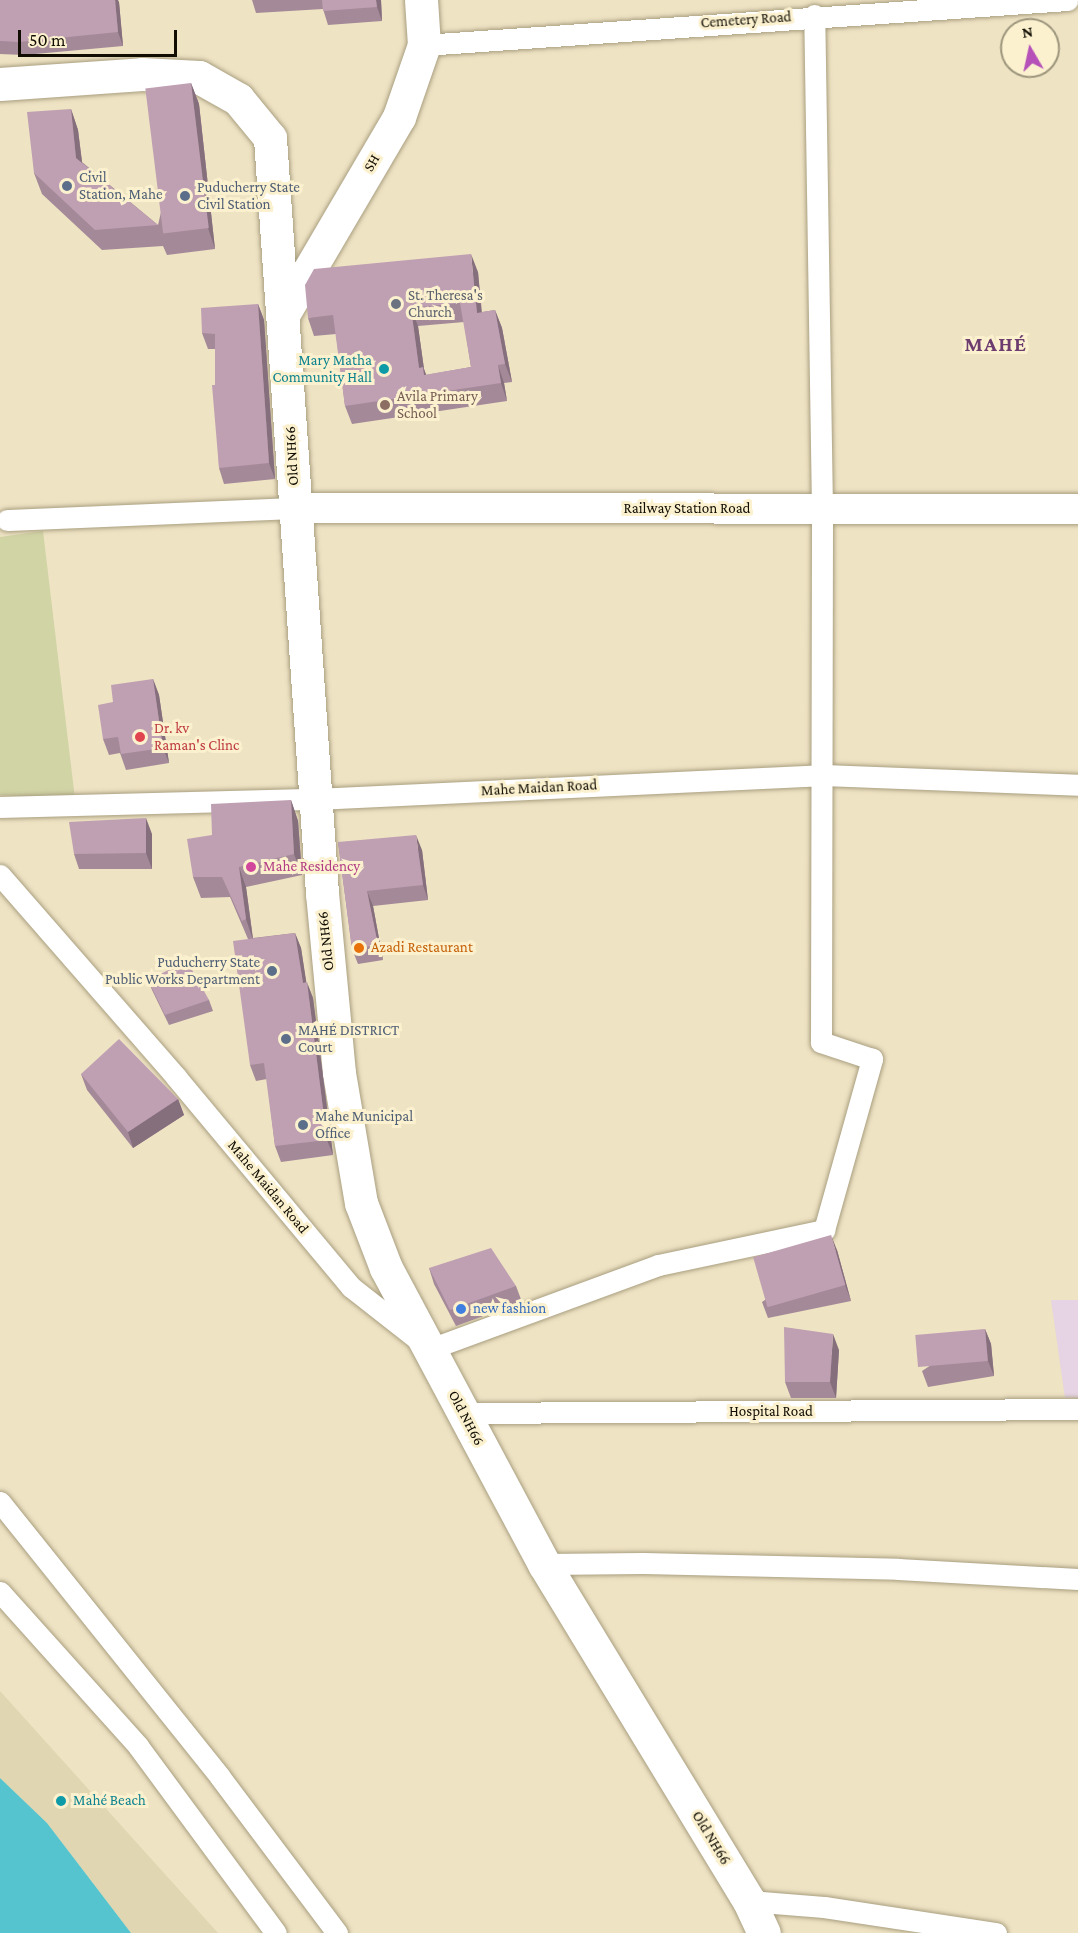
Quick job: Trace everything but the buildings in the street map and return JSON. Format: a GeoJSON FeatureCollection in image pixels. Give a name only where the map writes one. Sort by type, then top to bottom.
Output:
{"type":"FeatureCollection","features":[{"type":"Feature","properties":{"kind":"main road","name":"SH"},"geometry":{"type":"LineString","coordinates":[[284,314],[399,117],[424,45],[422,0]]}},
{"type":"Feature","properties":{"kind":"main road","name":"Old NH66"},"geometry":{"type":"LineString","coordinates":[[0,84],[142,74],[199,76],[238,99],[270,138],[284,314],[315,799],[339,1073],[361,1203],[386,1268],[544,1564],[749,1901],[764,1933]]}},
{"type":"Feature","properties":{"kind":"street","name":"Cemetery Road"},"geometry":{"type":"LineString","coordinates":[[424,45],[814,15],[863,6],[1067,0]]}},
{"type":"Feature","properties":{"kind":"street"},"geometry":{"type":"LineString","coordinates":[[429,1349],[658,1265],[824,1230],[872,1059],[820,1042],[823,775],[822,509],[814,15]]}},
{"type":"Feature","properties":{"kind":"street"},"geometry":{"type":"LineString","coordinates":[[7,520],[295,508]]}},
{"type":"Feature","properties":{"kind":"street","name":"Railway Station Road"},"geometry":{"type":"LineString","coordinates":[[295,508],[1078,510]]}},
{"type":"Feature","properties":{"kind":"street","name":"Mahe Maidan Road"},"geometry":{"type":"LineString","coordinates":[[0,807],[315,799],[823,775],[1078,785]]}},
{"type":"Feature","properties":{"kind":"street","name":"Mahe Maidan Road"},"geometry":{"type":"LineString","coordinates":[[0,875],[176,1077],[351,1287],[429,1349]]}},
{"type":"Feature","properties":{"kind":"street","name":"Hospital Road"},"geometry":{"type":"LineString","coordinates":[[464,1413],[1078,1409]]}},
{"type":"Feature","properties":{"kind":"street"},"geometry":{"type":"LineString","coordinates":[[0,1502],[220,1777],[337,1933]]}},
{"type":"Feature","properties":{"kind":"street"},"geometry":{"type":"LineString","coordinates":[[544,1564],[643,1563],[898,1569],[1078,1579]]}},
{"type":"Feature","properties":{"kind":"street"},"geometry":{"type":"LineString","coordinates":[[0,1592],[138,1746],[276,1933]]}},
{"type":"Feature","properties":{"kind":"street"},"geometry":{"type":"LineString","coordinates":[[749,1901],[824,1907],[996,1933]]}},
{"type":"Feature","properties":{"kind":"shaded area"},"geometry":{"type":"Polygon","coordinates":[[[1051,1300],[1078,1300],[1078,1398],[1065,1398],[1051,1300]]]}},
{"type":"Feature","properties":{"kind":"green space"},"geometry":{"type":"Polygon","coordinates":[[[43,531],[75,799],[0,795],[0,537],[43,531]]]}},
{"type":"Feature","properties":{"kind":"sand","name":"Mahé Beach"},"geometry":{"type":"Polygon","coordinates":[[[0,1691],[218,1933],[131,1933],[47,1823],[0,1778],[0,1691]]]}},
{"type":"Feature","properties":{"kind":"water"},"geometry":{"type":"Polygon","coordinates":[[[0,1778],[47,1823],[131,1933],[0,1933],[0,1778]]]}},
{"type":"Feature","properties":{"kind":"place","name":"Civil Station, Mahe"},"geometry":{"type":"Point","coordinates":[67,186]}},
{"type":"Feature","properties":{"kind":"place","name":"Puducherry State Civil Station"},"geometry":{"type":"Point","coordinates":[185,196]}},
{"type":"Feature","properties":{"kind":"place","name":"St. Theresa's Church"},"geometry":{"type":"Point","coordinates":[396,304]}},
{"type":"Feature","properties":{"kind":"place","name":"Mary Matha Community Hall"},"geometry":{"type":"Point","coordinates":[384,369]}},
{"type":"Feature","properties":{"kind":"place","name":"Avila Primary School"},"geometry":{"type":"Point","coordinates":[385,405]}},
{"type":"Feature","properties":{"kind":"place","name":"Dr. kv Raman's Clinc"},"geometry":{"type":"Point","coordinates":[140,737]}},
{"type":"Feature","properties":{"kind":"place","name":"Mahe Residency"},"geometry":{"type":"Point","coordinates":[251,867]}},
{"type":"Feature","properties":{"kind":"place","name":"Azadi Restaurant"},"geometry":{"type":"Point","coordinates":[359,948]}},
{"type":"Feature","properties":{"kind":"place","name":"Puducherry State Public Works Department"},"geometry":{"type":"Point","coordinates":[272,971]}},
{"type":"Feature","properties":{"kind":"place","name":"MAHÉ DISTRICT Court"},"geometry":{"type":"Point","coordinates":[286,1039]}},
{"type":"Feature","properties":{"kind":"place","name":"Mahe Municipal Office"},"geometry":{"type":"Point","coordinates":[303,1125]}},
{"type":"Feature","properties":{"kind":"place","name":"new fashion"},"geometry":{"type":"Point","coordinates":[461,1309]}},
{"type":"Feature","properties":{"kind":"place","name":"Mahé Beach"},"geometry":{"type":"Point","coordinates":[61,1801]}},
{"type":"Feature","properties":{"kind":"district","name":"MAHÉ"},"geometry":{"type":"Point","coordinates":[996,344]}}]}
